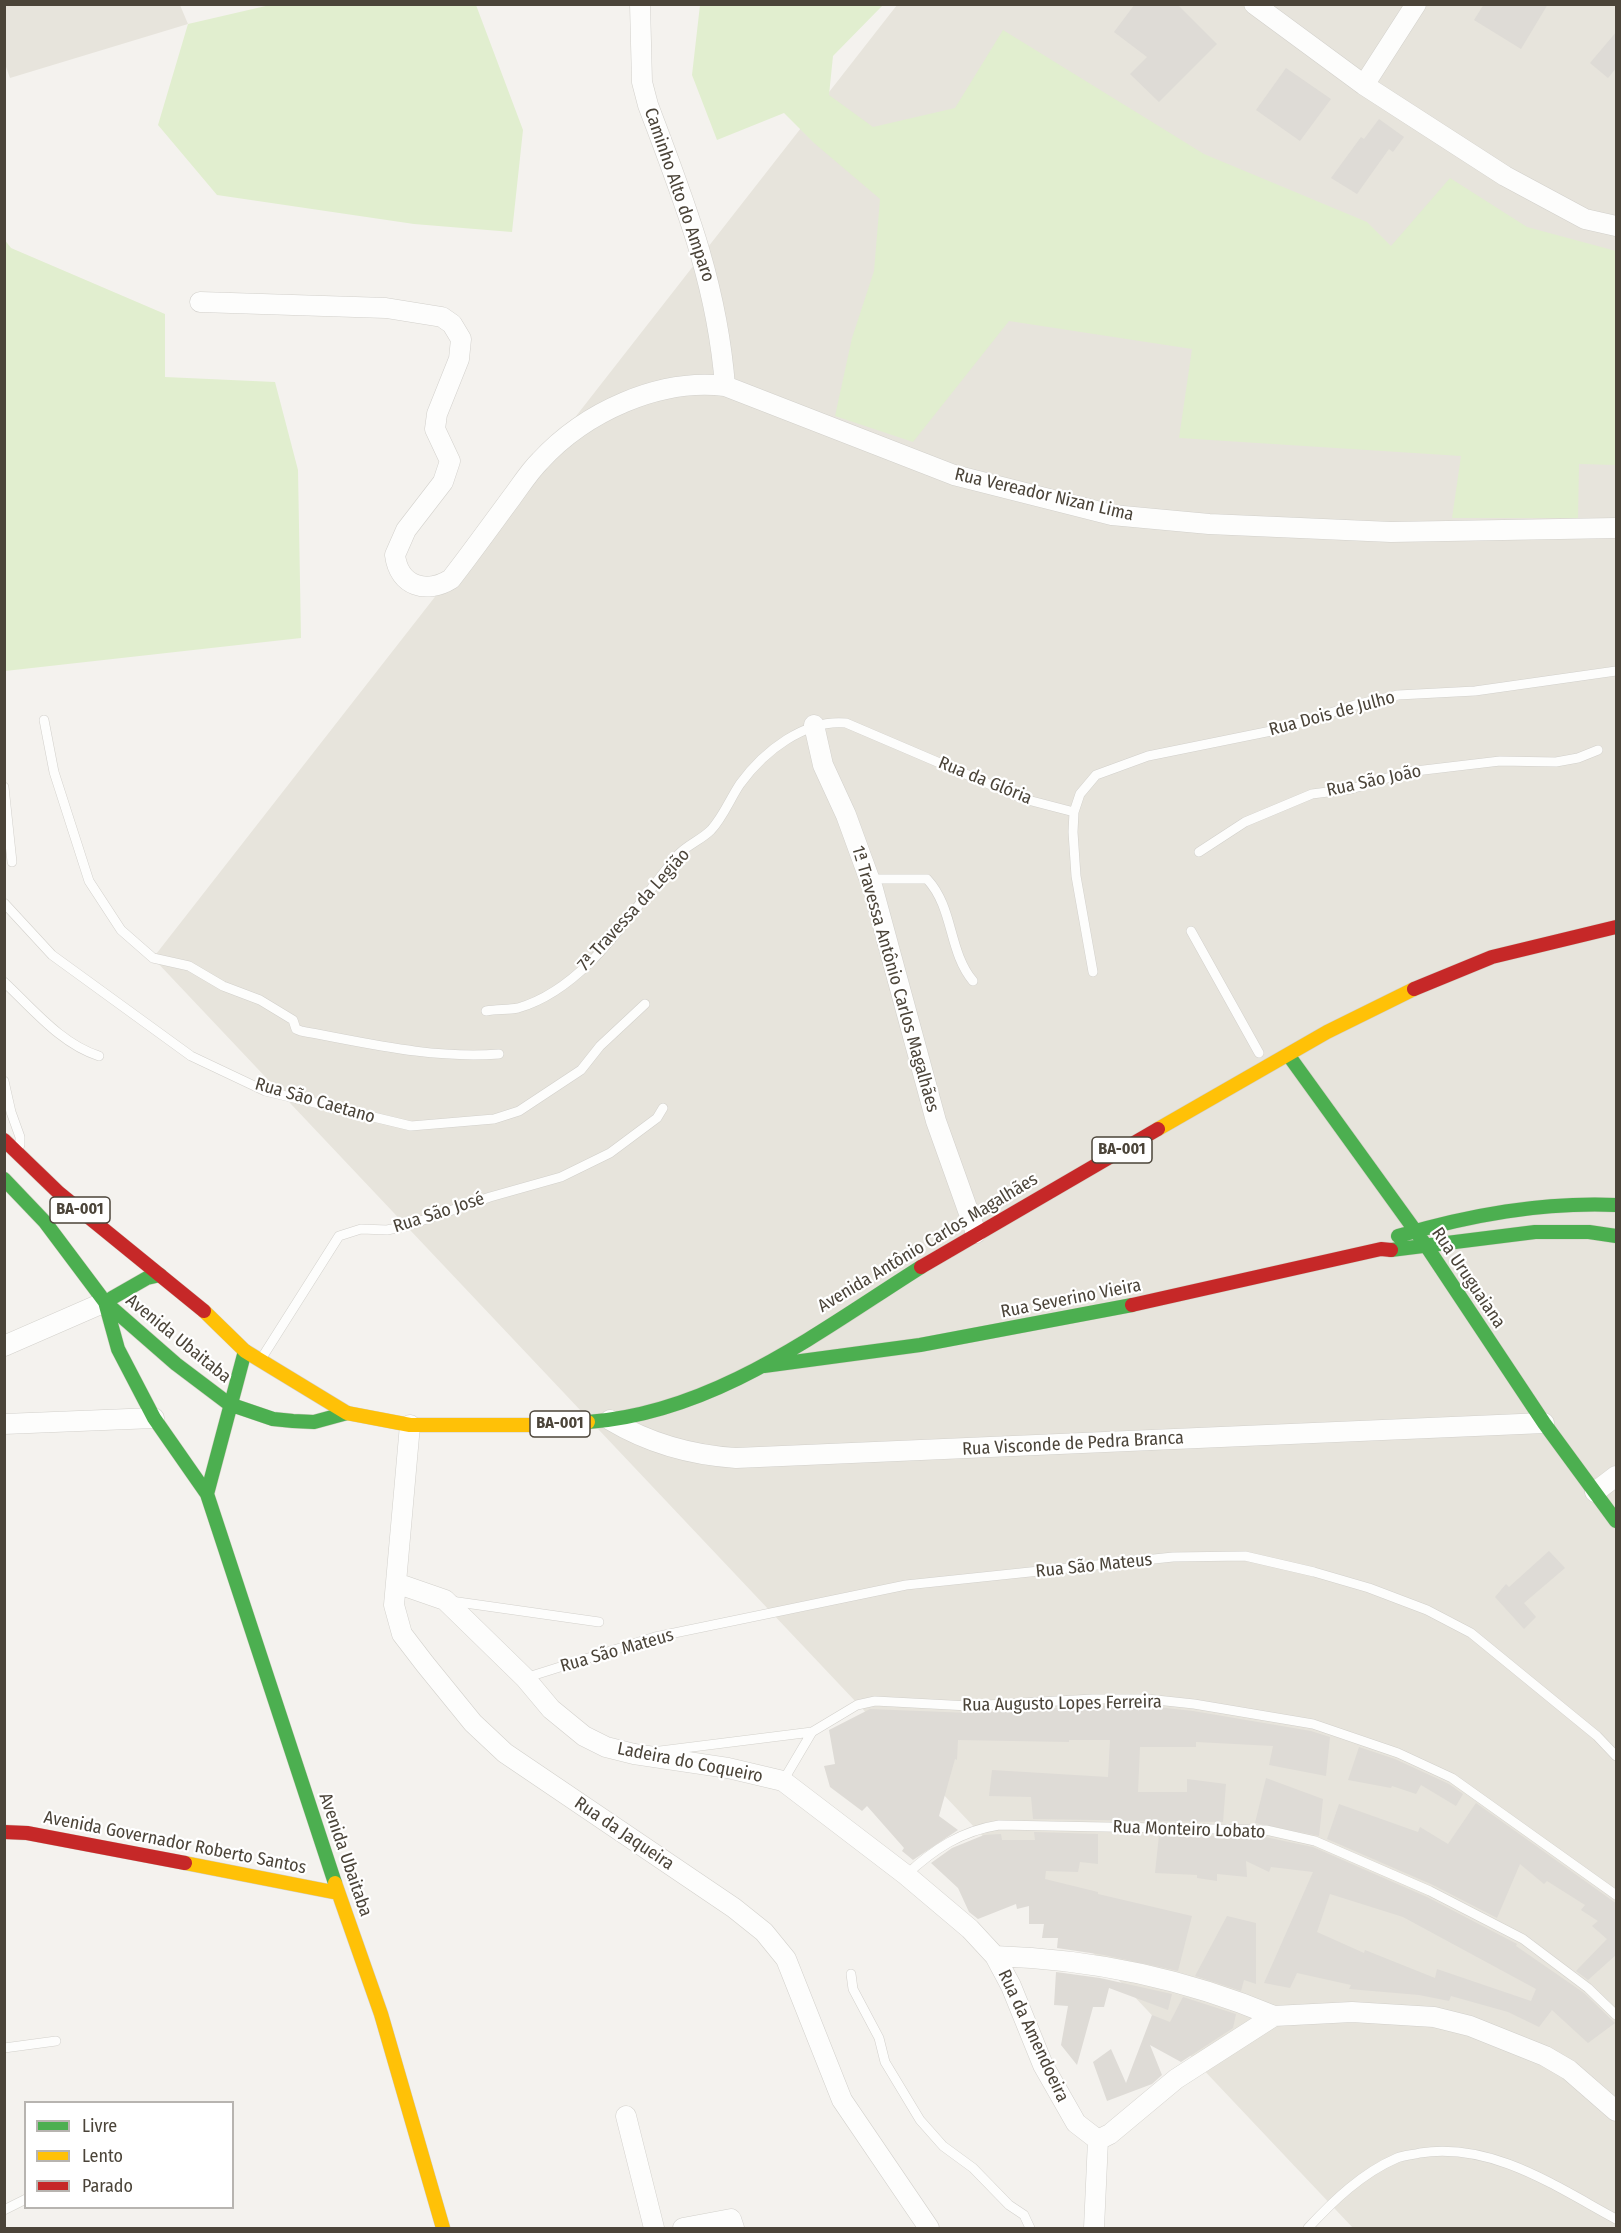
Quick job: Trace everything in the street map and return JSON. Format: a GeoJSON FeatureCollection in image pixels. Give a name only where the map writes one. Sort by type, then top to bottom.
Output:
{"type":"FeatureCollection","features":[{"type":"Feature","properties":{"kind":"main road","name":"Avenida Antônio Carlos Magalhães"},"geometry":{"type":"LineString","coordinates":[[245,1351],[347,1413],[410,1425],[539,1425],[610,1420],[663,1410],[719,1388],[764,1366],[976,1233],[1328,1032],[1408,992],[1492,957],[1617,927]]}},
{"type":"Feature","properties":{"kind":"main road","name":"Avenida Antônio Carlos Magalhães"},"geometry":{"type":"LineString","coordinates":[[1492,957],[1600,946]]}},
{"type":"Feature","properties":{"kind":"main road","name":"Rua Uruguaiana"},"geometry":{"type":"LineString","coordinates":[[1289,1056],[1427,1247],[1544,1423],[1617,1521]]}},
{"type":"Feature","properties":{"kind":"main road","name":"Avenida Ubaitaba"},"geometry":{"type":"LineString","coordinates":[[4,1140],[20,1158],[224,1328],[245,1351],[229,1404],[207,1494]]}},
{"type":"Feature","properties":{"kind":"main road","name":"Avenida Ubaitaba"},"geometry":{"type":"LineString","coordinates":[[4,1179],[45,1222],[105,1302],[176,1364],[229,1404]]}},
{"type":"Feature","properties":{"kind":"main road","name":"Rua Severino Vieira"},"geometry":{"type":"LineString","coordinates":[[1381,1249],[1392,1238],[1455,1219],[1552,1204],[1617,1205]]}},
{"type":"Feature","properties":{"kind":"main road","name":"Rua Severino Vieira"},"geometry":{"type":"LineString","coordinates":[[764,1366],[892,1351],[1133,1306],[1381,1249],[1427,1247],[1491,1237],[1553,1232],[1602,1233],[1617,1236]]}},
{"type":"Feature","properties":{"kind":"main road","name":"Avenida Ubaitaba"},"geometry":{"type":"LineString","coordinates":[[105,1302],[147,1278],[159,1275]]}},
{"type":"Feature","properties":{"kind":"main road","name":"Avenida Ubaitaba"},"geometry":{"type":"LineString","coordinates":[[105,1302],[118,1349],[154,1418],[207,1494],[338,1893],[381,2014],[443,2229]]}},
{"type":"Feature","properties":{"kind":"main road","name":"Avenida Antônio Carlos Magalhães"},"geometry":{"type":"LineString","coordinates":[[229,1404],[273,1419],[293,1421],[314,1422],[347,1413]]}},
{"type":"Feature","properties":{"kind":"main road","name":"Avenida Governador Roberto Santos"},"geometry":{"type":"LineString","coordinates":[[4,1832],[27,1833],[338,1893]]}},
{"type":"Feature","properties":{"kind":"street","name":"Caminho Alto do Amparo"},"geometry":{"type":"LineString","coordinates":[[640,4],[642,82],[648,105],[706,268],[718,320],[725,386]]}},
{"type":"Feature","properties":{"kind":"street"},"geometry":{"type":"LineString","coordinates":[[1254,4],[1364,85],[1551,202],[1585,219],[1617,226]]}},
{"type":"Feature","properties":{"kind":"street"},"geometry":{"type":"LineString","coordinates":[[1364,85],[1416,4]]}},
{"type":"Feature","properties":{"kind":"street","name":"Rua Vereador Nizan Lima"},"geometry":{"type":"LineString","coordinates":[[200,302],[386,308],[428,313],[442,317],[452,324],[461,339],[459,359],[437,414],[435,429],[450,461],[443,482],[406,530],[395,555],[400,573],[421,587],[438,587],[451,579],[539,461],[571,433],[605,411],[663,390],[706,383],[725,386],[954,475],[1112,514],[1209,525],[1391,532],[1617,528]]}},
{"type":"Feature","properties":{"kind":"street","name":"1ª Travessa Antônio Carlos Magalhães"},"geometry":{"type":"LineString","coordinates":[[814,725],[823,765],[846,814],[870,879],[936,1121],[976,1233]]}},
{"type":"Feature","properties":{"kind":"street"},"geometry":{"type":"LineString","coordinates":[[4,1346],[105,1302]]}},
{"type":"Feature","properties":{"kind":"street"},"geometry":{"type":"LineString","coordinates":[[4,1424],[154,1418]]}},
{"type":"Feature","properties":{"kind":"street","name":"Rua Visconde de Pedra Branca"},"geometry":{"type":"LineString","coordinates":[[610,1420],[635,1434],[667,1447],[707,1456],[736,1458],[1544,1423]]}},
{"type":"Feature","properties":{"kind":"street","name":"Rua da Jaqueira"},"geometry":{"type":"LineString","coordinates":[[410,1425],[394,1605],[402,1634],[473,1723],[505,1753],[734,1908],[771,1941],[786,1959],[842,2100],[930,2229]]}},
{"type":"Feature","properties":{"kind":"street"},"geometry":{"type":"LineString","coordinates":[[1596,1492],[1617,1476]]}},
{"type":"Feature","properties":{"kind":"street","name":"Ladeira do Coqueiro"},"geometry":{"type":"LineString","coordinates":[[396,1583],[445,1600],[525,1678],[551,1709],[584,1736],[606,1747],[634,1754],[728,1767],[783,1781],[906,1875]]}},
{"type":"Feature","properties":{"kind":"street","name":"Rua da Amendoeira"},"geometry":{"type":"LineString","coordinates":[[906,1875],[970,1929],[995,1956],[1011,1986],[1043,2065],[1076,2123],[1098,2140],[1110,2134],[1176,2079],[1274,2016]]}},
{"type":"Feature","properties":{"kind":"street","name":"Rua da Amendoeira"},"geometry":{"type":"LineString","coordinates":[[995,1956],[1042,1957],[1109,1967],[1227,1996],[1274,2016],[1352,2012],[1434,2017],[1470,2026],[1545,2056],[1569,2070],[1617,2111]]}},
{"type":"Feature","properties":{"kind":"street"},"geometry":{"type":"LineString","coordinates":[[626,2116],[654,2229]]}},
{"type":"Feature","properties":{"kind":"street"},"geometry":{"type":"LineString","coordinates":[[1094,2229],[1098,2140]]}},
{"type":"Feature","properties":{"kind":"street"},"geometry":{"type":"LineString","coordinates":[[683,2229],[732,2224]]}},
{"type":"Feature","properties":{"kind":"lane","name":"Rua Dois de Julho"},"geometry":{"type":"LineString","coordinates":[[1074,812],[1080,794],[1089,780],[1148,756],[1281,729],[1355,705],[1398,695],[1476,691],[1617,671]]}},
{"type":"Feature","properties":{"kind":"lane"},"geometry":{"type":"LineString","coordinates":[[44,720],[54,772],[89,881],[121,930],[153,958],[189,966],[223,986],[261,1000],[293,1020],[296,1029],[413,1052],[474,1056],[499,1054]]}},
{"type":"Feature","properties":{"kind":"lane","name":"Rua da Glória"},"geometry":{"type":"LineString","coordinates":[[814,725],[829,721],[846,723],[1024,799],[1074,812]]}},
{"type":"Feature","properties":{"kind":"lane","name":"7ª Travessa da Legião"},"geometry":{"type":"LineString","coordinates":[[486,1011],[518,1008],[550,995],[574,977],[639,906],[680,853],[710,831],[741,784],[766,754],[814,725]]}},
{"type":"Feature","properties":{"kind":"lane","name":"Rua São João"},"geometry":{"type":"LineString","coordinates":[[1199,852],[1245,822],[1312,794],[1351,789],[1407,772],[1500,760],[1556,762],[1578,758],[1598,750]]}},
{"type":"Feature","properties":{"kind":"lane"},"geometry":{"type":"LineString","coordinates":[[4,787],[12,862]]}},
{"type":"Feature","properties":{"kind":"lane"},"geometry":{"type":"LineString","coordinates":[[1074,812],[1076,876],[1093,972]]}},
{"type":"Feature","properties":{"kind":"lane"},"geometry":{"type":"LineString","coordinates":[[870,879],[927,879],[945,908],[961,967],[973,981]]}},
{"type":"Feature","properties":{"kind":"lane","name":"Rua São Caetano"},"geometry":{"type":"LineString","coordinates":[[4,903],[52,955],[191,1056],[265,1091],[411,1126],[494,1119],[519,1111],[581,1070],[600,1046],[645,1004]]}},
{"type":"Feature","properties":{"kind":"lane"},"geometry":{"type":"LineString","coordinates":[[1191,931],[1259,1053]]}},
{"type":"Feature","properties":{"kind":"lane"},"geometry":{"type":"LineString","coordinates":[[4,982],[32,1010],[83,1051],[99,1056]]}},
{"type":"Feature","properties":{"kind":"lane"},"geometry":{"type":"LineString","coordinates":[[4,1081],[20,1137],[20,1158]]}},
{"type":"Feature","properties":{"kind":"lane","name":"Rua São José"},"geometry":{"type":"LineString","coordinates":[[260,1360],[339,1236],[361,1229],[387,1230],[406,1226],[490,1197],[561,1177],[610,1153],[657,1118],[663,1108]]}},
{"type":"Feature","properties":{"kind":"lane","name":"Rua São Mateus"},"geometry":{"type":"LineString","coordinates":[[525,1678],[655,1637],[906,1585],[1173,1557],[1245,1556],[1369,1588],[1427,1610],[1471,1633],[1597,1736],[1617,1756]]}},
{"type":"Feature","properties":{"kind":"lane"},"geometry":{"type":"LineString","coordinates":[[445,1600],[599,1622]]}},
{"type":"Feature","properties":{"kind":"lane","name":"Rua Augusto Lopes Ferreira"},"geometry":{"type":"LineString","coordinates":[[783,1781],[812,1732],[857,1705],[875,1701],[969,1706],[1093,1699],[1147,1699],[1313,1724],[1398,1753],[1452,1778],[1617,1895]]}},
{"type":"Feature","properties":{"kind":"lane"},"geometry":{"type":"LineString","coordinates":[[634,1754],[812,1732]]}},
{"type":"Feature","properties":{"kind":"lane","name":"Rua Monteiro Lobato"},"geometry":{"type":"LineString","coordinates":[[906,1875],[946,1842],[975,1829],[999,1826],[1266,1830],[1315,1841],[1430,1891],[1512,1934],[1588,1988],[1617,2015]]}},
{"type":"Feature","properties":{"kind":"lane"},"geometry":{"type":"LineString","coordinates":[[851,1974],[853,1989],[879,2038],[885,2062],[920,2121],[943,2146],[973,2168],[1009,2205],[1024,2215],[1030,2229]]}},
{"type":"Feature","properties":{"kind":"lane"},"geometry":{"type":"LineString","coordinates":[[4,2048],[56,2041]]}},
{"type":"Feature","properties":{"kind":"lane"},"geometry":{"type":"LineString","coordinates":[[1308,2229],[1364,2176],[1399,2157],[1435,2151],[1462,2151],[1498,2159],[1617,2219]]}},
{"type":"Feature","properties":{"kind":"lane"},"geometry":{"type":"LineString","coordinates":[[4,2210],[24,2200]]}},
{"type":"Feature","properties":{"kind":"shaded area"},"geometry":{"type":"Polygon","coordinates":[[[5,4],[180,5],[188,24],[10,78],[5,64],[5,4]]]}},
{"type":"Feature","properties":{"kind":"shaded area"},"geometry":{"type":"Polygon","coordinates":[[[897,5],[1616,5],[1616,2228],[1353,2228],[153,958],[897,5]]]}},
{"type":"Feature","properties":{"kind":"green space"},"geometry":{"type":"Polygon","coordinates":[[[270,5],[476,5],[523,130],[512,232],[414,224],[217,195],[158,125],[188,24],[270,5]]]}},
{"type":"Feature","properties":{"kind":"green space"},"geometry":{"type":"Polygon","coordinates":[[[700,5],[883,5],[833,56],[829,95],[873,127],[955,108],[1003,30],[1204,154],[1367,222],[1391,246],[1450,178],[1527,227],[1616,251],[1616,465],[1579,464],[1578,518],[1452,518],[1461,456],[1179,438],[1192,349],[1009,321],[913,442],[835,416],[852,338],[874,271],[880,199],[814,143],[784,113],[717,140],[692,75],[700,5]]]}},
{"type":"Feature","properties":{"kind":"green space"},"geometry":{"type":"Polygon","coordinates":[[[4,239],[11,248],[165,314],[165,377],[275,382],[298,470],[301,638],[5,671],[4,239]]]}},
{"type":"Feature","properties":{"kind":"building"},"geometry":{"type":"Polygon","coordinates":[[[1135,4],[1177,4],[1217,44],[1159,102],[1130,74],[1147,57],[1114,32],[1135,4]]]}},
{"type":"Feature","properties":{"kind":"building"},"geometry":{"type":"Polygon","coordinates":[[[1484,4],[1548,4],[1521,49],[1474,20],[1484,4]]]}},
{"type":"Feature","properties":{"kind":"building"},"geometry":{"type":"Polygon","coordinates":[[[1617,31],[1617,67],[1608,78],[1590,63],[1617,31]]]}},
{"type":"Feature","properties":{"kind":"building"},"geometry":{"type":"Polygon","coordinates":[[[1286,68],[1331,99],[1300,141],[1256,110],[1286,68]]]}},
{"type":"Feature","properties":{"kind":"building"},"geometry":{"type":"Polygon","coordinates":[[[1379,119],[1404,137],[1393,152],[1389,149],[1357,194],[1331,178],[1361,137],[1364,139],[1379,119]]]}},
{"type":"Feature","properties":{"kind":"building"},"geometry":{"type":"Polygon","coordinates":[[[1549,1551],[1565,1568],[1524,1603],[1536,1617],[1524,1629],[1495,1597],[1506,1584],[1509,1587],[1549,1551]]]}},
{"type":"Feature","properties":{"kind":"building"},"geometry":{"type":"Polygon","coordinates":[[[1093,1706],[1147,1706],[1193,1711],[1311,1731],[1330,1737],[1326,1776],[1269,1765],[1273,1746],[1196,1742],[1196,1747],[1140,1747],[1138,1792],[1187,1792],[1187,1779],[1226,1784],[1223,1822],[1033,1819],[1031,1797],[989,1796],[992,1770],[1108,1777],[1110,1740],[1069,1740],[1069,1742],[958,1740],[957,1760],[955,1759],[939,1816],[958,1830],[913,1860],[902,1851],[904,1848],[867,1806],[862,1811],[830,1787],[824,1766],[835,1764],[829,1730],[870,1709],[969,1713],[1093,1706]]]}},
{"type":"Feature","properties":{"kind":"building"},"geometry":{"type":"Polygon","coordinates":[[[1359,1747],[1395,1759],[1449,1784],[1463,1794],[1456,1806],[1421,1785],[1416,1794],[1392,1786],[1391,1788],[1348,1780],[1359,1747]]]}},
{"type":"Feature","properties":{"kind":"building"},"geometry":{"type":"Polygon","coordinates":[[[1266,1778],[1323,1799],[1319,1836],[1255,1823],[1266,1778]]]}},
{"type":"Feature","properties":{"kind":"building"},"geometry":{"type":"Polygon","coordinates":[[[1476,1803],[1617,1904],[1617,1954],[1588,1980],[1576,1971],[1607,1939],[1592,1926],[1598,1921],[1581,1910],[1585,1905],[1547,1881],[1544,1884],[1520,1864],[1497,1918],[1433,1885],[1327,1839],[1339,1804],[1418,1832],[1420,1827],[1448,1844],[1476,1803]]]}},
{"type":"Feature","properties":{"kind":"building"},"geometry":{"type":"Polygon","coordinates":[[[1034,1832],[1098,1834],[1098,1864],[1080,1862],[1078,1872],[1046,1871],[1045,1879],[1192,1916],[1178,1971],[1104,1955],[1057,1948],[1058,1938],[1042,1938],[1044,1924],[1029,1924],[1029,1906],[1017,1909],[1016,1904],[978,1919],[969,1912],[958,1888],[931,1863],[952,1848],[984,1835],[1001,1834],[1002,1840],[1035,1840],[1034,1832]]]}},
{"type":"Feature","properties":{"kind":"building"},"geometry":{"type":"Polygon","coordinates":[[[1159,1835],[1265,1837],[1313,1847],[1427,1897],[1517,1944],[1516,1946],[1584,1993],[1615,2023],[1588,2043],[1552,2010],[1539,2027],[1508,2012],[1451,1996],[1449,2001],[1419,1995],[1349,1989],[1351,1985],[1297,1973],[1290,1988],[1264,1983],[1313,1872],[1271,1867],[1269,1872],[1246,1861],[1247,1877],[1217,1874],[1217,1881],[1197,1878],[1197,1875],[1155,1873],[1159,1835]],[[1330,1894],[1317,1932],[1364,1953],[1365,1950],[1435,1978],[1437,1969],[1531,2001],[1536,1989],[1403,1917],[1330,1894]]]}},
{"type":"Feature","properties":{"kind":"building"},"geometry":{"type":"Polygon","coordinates":[[[1227,1916],[1256,1923],[1256,1984],[1244,1980],[1241,1991],[1195,1976],[1227,1916]]]}},
{"type":"Feature","properties":{"kind":"building"},"geometry":{"type":"Polygon","coordinates":[[[1056,1972],[1100,1978],[1172,1994],[1168,2010],[1109,1988],[1104,2007],[1093,2007],[1077,2065],[1061,2045],[1068,2006],[1054,2005],[1056,1972]]]}},
{"type":"Feature","properties":{"kind":"building"},"geometry":{"type":"Polygon","coordinates":[[[1183,1997],[1236,2014],[1233,2028],[1181,2062],[1150,2045],[1162,2075],[1152,2084],[1107,2101],[1093,2062],[1111,2049],[1126,2083],[1152,2015],[1170,2022],[1183,1997]]]}},
{"type":"Feature","properties":{"kind":"traffic: fast"},"geometry":{"type":"LineString","coordinates":[[1289,1056],[1427,1247],[1544,1423],[1616,1521]]}},
{"type":"Feature","properties":{"kind":"traffic: fast"},"geometry":{"type":"LineString","coordinates":[[4,1179],[45,1222],[105,1302],[176,1364],[229,1404],[273,1419],[293,1421],[314,1422],[347,1413]]}},
{"type":"Feature","properties":{"kind":"traffic: fast"},"geometry":{"type":"LineString","coordinates":[[1398,1236],[1479,1216],[1533,1208],[1616,1205]]}},
{"type":"Feature","properties":{"kind":"traffic: fast"},"geometry":{"type":"LineString","coordinates":[[1391,1250],[1535,1232],[1589,1232],[1616,1236]]}},
{"type":"Feature","properties":{"kind":"traffic: fast"},"geometry":{"type":"LineString","coordinates":[[588,1422],[634,1415],[679,1403],[722,1386],[804,1342],[921,1267]]}},
{"type":"Feature","properties":{"kind":"traffic: fast"},"geometry":{"type":"LineString","coordinates":[[160,1275],[147,1278],[105,1302],[118,1349],[154,1418],[207,1494],[335,1883]]}},
{"type":"Feature","properties":{"kind":"traffic: fast"},"geometry":{"type":"LineString","coordinates":[[764,1366],[920,1345],[1132,1305]]}},
{"type":"Feature","properties":{"kind":"traffic: fast"},"geometry":{"type":"LineString","coordinates":[[207,1494],[245,1351]]}},
{"type":"Feature","properties":{"kind":"traffic: slow"},"geometry":{"type":"LineString","coordinates":[[1158,1129],[1327,1032],[1414,989]]}},
{"type":"Feature","properties":{"kind":"traffic: slow"},"geometry":{"type":"LineString","coordinates":[[204,1311],[245,1351],[347,1413],[410,1425],[539,1425],[588,1422]]}},
{"type":"Feature","properties":{"kind":"traffic: slow"},"geometry":{"type":"LineString","coordinates":[[185,1863],[338,1893]]}},
{"type":"Feature","properties":{"kind":"traffic: slow"},"geometry":{"type":"LineString","coordinates":[[335,1883],[381,2014],[443,2228]]}},
{"type":"Feature","properties":{"kind":"traffic: jam"},"geometry":{"type":"LineString","coordinates":[[1414,989],[1492,957],[1616,927]]}},
{"type":"Feature","properties":{"kind":"traffic: jam"},"geometry":{"type":"LineString","coordinates":[[921,1267],[1158,1129]]}},
{"type":"Feature","properties":{"kind":"traffic: jam"},"geometry":{"type":"LineString","coordinates":[[4,1140],[59,1193],[204,1311]]}},
{"type":"Feature","properties":{"kind":"traffic: jam"},"geometry":{"type":"LineString","coordinates":[[1132,1305],[1381,1249],[1391,1250]]}},
{"type":"Feature","properties":{"kind":"traffic: jam"},"geometry":{"type":"LineString","coordinates":[[4,1832],[27,1833],[185,1863]]}}]}
